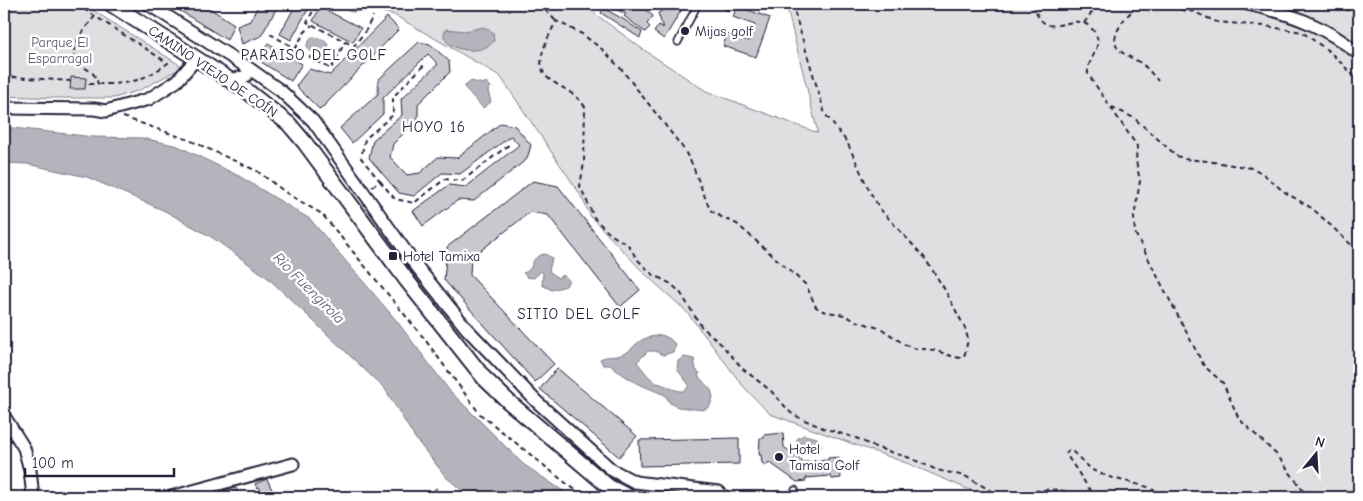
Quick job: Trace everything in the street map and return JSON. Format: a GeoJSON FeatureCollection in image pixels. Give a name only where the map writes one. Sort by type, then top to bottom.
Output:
{"type":"FeatureCollection","features":[{"type":"Feature","properties":{"kind":"street","name":"CAMINO VIEJO DE COÍN"},"geometry":{"type":"LineString","coordinates":[[111,4],[231,80],[289,124],[469,360],[509,402],[608,487],[629,497]]}},
{"type":"Feature","properties":{"kind":"street"},"geometry":{"type":"LineString","coordinates":[[148,4],[248,72],[281,91],[313,121],[412,265],[467,329],[536,401],[612,470],[635,482],[719,492],[724,497]]}},
{"type":"Feature","properties":{"kind":"street"},"geometry":{"type":"LineString","coordinates":[[1247,4],[1305,20],[1346,43],[1359,54]]}},
{"type":"Feature","properties":{"kind":"street"},"geometry":{"type":"LineString","coordinates":[[4,108],[106,111],[149,99],[177,81],[197,58]]}},
{"type":"Feature","properties":{"kind":"street"},"geometry":{"type":"LineString","coordinates":[[231,80],[248,72]]}},
{"type":"Feature","properties":{"kind":"street"},"geometry":{"type":"LineString","coordinates":[[247,91],[248,72]]}},
{"type":"Feature","properties":{"kind":"street"},"geometry":{"type":"LineString","coordinates":[[395,264],[402,267],[412,265]]}},
{"type":"Feature","properties":{"kind":"street"},"geometry":{"type":"LineString","coordinates":[[408,282],[412,265]]}},
{"type":"Feature","properties":{"kind":"street"},"geometry":{"type":"LineString","coordinates":[[4,416],[24,448],[30,470],[33,497]]}},
{"type":"Feature","properties":{"kind":"street"},"geometry":{"type":"LineString","coordinates":[[171,497],[293,464]]}},
{"type":"Feature","properties":{"kind":"lane"},"geometry":{"type":"LineString","coordinates":[[678,42],[683,36],[698,4]]}},
{"type":"Feature","properties":{"kind":"lane"},"geometry":{"type":"LineString","coordinates":[[795,490],[796,497]]}},
{"type":"Feature","properties":{"kind":"path"},"geometry":{"type":"LineString","coordinates":[[76,4],[168,63],[153,74],[135,82],[86,84]]}},
{"type":"Feature","properties":{"kind":"path"},"geometry":{"type":"LineString","coordinates":[[317,4],[307,22],[354,46],[366,30],[373,16]]}},
{"type":"Feature","properties":{"kind":"path"},"geometry":{"type":"LineString","coordinates":[[538,4],[556,21],[582,34],[610,57],[683,148],[692,164],[710,210],[737,224],[806,285],[816,307],[823,311],[844,315],[882,329],[913,348],[934,350],[961,358],[965,354],[968,339],[960,316],[924,257],[880,209],[847,142],[825,114],[792,4]]}},
{"type":"Feature","properties":{"kind":"path"},"geometry":{"type":"LineString","coordinates":[[698,4],[716,5],[731,11]]}},
{"type":"Feature","properties":{"kind":"path"},"geometry":{"type":"LineString","coordinates":[[1033,4],[1039,18],[1044,24],[1049,26],[1073,22],[1084,23],[1091,27],[1097,43],[1096,52],[1087,68],[1088,74],[1137,146],[1136,161],[1140,181],[1134,217],[1135,234],[1204,366],[1223,384],[1239,419],[1277,455],[1308,497]]}},
{"type":"Feature","properties":{"kind":"path"},"geometry":{"type":"LineString","coordinates":[[1084,23],[1098,4]]}},
{"type":"Feature","properties":{"kind":"path"},"geometry":{"type":"LineString","coordinates":[[1127,4],[1151,4],[1194,12],[1217,22],[1265,26],[1302,32],[1330,52],[1359,81]]}},
{"type":"Feature","properties":{"kind":"path"},"geometry":{"type":"LineString","coordinates":[[1137,4],[1118,28],[1115,38],[1116,48],[1120,53],[1140,63],[1158,81]]}},
{"type":"Feature","properties":{"kind":"path"},"geometry":{"type":"LineString","coordinates":[[1327,4],[1351,11],[1359,18]]}},
{"type":"Feature","properties":{"kind":"path"},"geometry":{"type":"LineString","coordinates":[[95,16],[74,48],[74,57],[77,62],[96,76],[98,84]]}},
{"type":"Feature","properties":{"kind":"path"},"geometry":{"type":"LineString","coordinates":[[556,21],[546,42],[542,58],[542,69],[546,76],[575,96],[585,107],[584,163],[580,186],[595,219],[610,234],[628,245],[637,259],[652,274],[680,292],[701,326],[721,344],[743,369],[771,391],[791,413],[823,428],[910,458],[936,470],[965,476],[1002,497]]}},
{"type":"Feature","properties":{"kind":"path"},"geometry":{"type":"LineString","coordinates":[[295,49],[304,33],[312,24]]}},
{"type":"Feature","properties":{"kind":"path"},"geometry":{"type":"LineString","coordinates":[[126,36],[128,32]]}},
{"type":"Feature","properties":{"kind":"path"},"geometry":{"type":"LineString","coordinates":[[270,34],[330,69],[345,42]]}},
{"type":"Feature","properties":{"kind":"path"},"geometry":{"type":"LineString","coordinates":[[426,63],[393,98],[393,115],[365,139],[361,158],[395,199],[414,203],[445,179],[462,181],[510,144]]}},
{"type":"Feature","properties":{"kind":"path"},"geometry":{"type":"LineString","coordinates":[[4,80],[14,77],[70,81]]}},
{"type":"Feature","properties":{"kind":"path"},"geometry":{"type":"LineString","coordinates":[[1111,106],[1134,118],[1178,156],[1185,159],[1207,160],[1252,168],[1262,173],[1283,192],[1313,210],[1359,252]]}},
{"type":"Feature","properties":{"kind":"path"},"geometry":{"type":"LineString","coordinates":[[106,111],[189,140],[232,159],[257,171],[288,194],[322,214],[423,337],[480,414],[586,497]]}},
{"type":"Feature","properties":{"kind":"path"},"geometry":{"type":"LineString","coordinates":[[364,193],[380,181]]}},
{"type":"Feature","properties":{"kind":"path"},"geometry":{"type":"LineString","coordinates":[[1098,497],[1090,490],[1066,454],[1068,450],[1072,450],[1092,470],[1109,477],[1148,487],[1166,497]]}},
{"type":"Feature","properties":{"kind":"path"},"geometry":{"type":"LineString","coordinates":[[1017,497],[1053,489],[1068,491],[1077,497]]}},
{"type":"Feature","properties":{"kind":"path"},"geometry":{"type":"LineString","coordinates":[[434,497],[439,492]]}},
{"type":"Feature","properties":{"kind":"green space","name":"Parque El Esparragal"},"geometry":{"type":"Polygon","coordinates":[[[4,4],[83,4],[183,67],[140,90],[114,98],[4,96],[4,4]]]}},
{"type":"Feature","properties":{"kind":"green space"},"geometry":{"type":"Polygon","coordinates":[[[332,4],[582,4],[641,48],[706,91],[818,133],[786,4],[1359,4],[1359,497],[986,497],[909,464],[770,414],[743,386],[686,311],[644,273],[591,217],[580,194],[500,76],[394,15],[375,10],[351,12],[332,4]]]}},
{"type":"Feature","properties":{"kind":"water"},"geometry":{"type":"Polygon","coordinates":[[[484,27],[493,32],[494,41],[479,49],[460,49],[452,46],[446,41],[444,36],[446,29],[465,31],[484,27]]]}},
{"type":"Feature","properties":{"kind":"water"},"geometry":{"type":"Polygon","coordinates":[[[312,37],[320,38],[326,42],[330,48],[329,56],[324,58],[321,56],[320,51],[312,52],[308,50],[307,44],[312,37]]]}},
{"type":"Feature","properties":{"kind":"water"},"geometry":{"type":"Polygon","coordinates":[[[471,81],[483,84],[486,82],[491,87],[488,91],[491,102],[483,108],[464,87],[471,81]]]}},
{"type":"Feature","properties":{"kind":"water","name":"Rio Fuengirola"},"geometry":{"type":"Polygon","coordinates":[[[4,127],[94,137],[142,138],[178,146],[239,176],[310,219],[396,320],[449,390],[523,464],[572,497],[470,497],[447,478],[415,438],[385,389],[268,278],[213,238],[165,211],[87,177],[27,164],[4,163],[4,127]]]}},
{"type":"Feature","properties":{"kind":"water"},"geometry":{"type":"Polygon","coordinates":[[[545,254],[552,258],[549,271],[558,278],[563,275],[569,280],[566,286],[552,290],[542,285],[543,273],[541,271],[534,278],[527,277],[523,273],[530,269],[536,258],[545,254]]]}},
{"type":"Feature","properties":{"kind":"water"},"geometry":{"type":"Polygon","coordinates":[[[662,335],[676,345],[673,352],[663,355],[655,351],[648,351],[637,362],[656,383],[685,391],[689,385],[677,369],[678,361],[684,357],[694,359],[696,370],[700,373],[698,376],[711,390],[713,397],[710,406],[703,410],[678,407],[670,403],[665,395],[636,383],[610,365],[603,365],[600,359],[628,352],[644,339],[662,335]]]}},
{"type":"Feature","properties":{"kind":"water"},"geometry":{"type":"Polygon","coordinates":[[[804,435],[817,438],[822,446],[819,450],[815,450],[813,446],[806,447],[806,443],[798,444],[796,442],[798,438],[804,435]]]}},
{"type":"Feature","properties":{"kind":"building"},"geometry":{"type":"Polygon","coordinates":[[[169,4],[203,4],[234,24],[227,40],[169,4]]]}},
{"type":"Feature","properties":{"kind":"building"},"geometry":{"type":"Polygon","coordinates":[[[259,4],[279,4],[261,36],[242,44],[237,26],[250,21],[259,4]]]}},
{"type":"Feature","properties":{"kind":"building"},"geometry":{"type":"Polygon","coordinates":[[[296,4],[311,4],[291,40],[280,34],[296,4]]]}},
{"type":"Feature","properties":{"kind":"building"},"geometry":{"type":"Polygon","coordinates":[[[604,4],[639,4],[653,16],[647,24],[650,27],[645,32],[624,16],[626,14],[604,4]]]}},
{"type":"Feature","properties":{"kind":"building"},"geometry":{"type":"Polygon","coordinates":[[[670,4],[685,4],[664,39],[654,32],[659,25],[663,28],[658,13],[669,7],[670,4]]]}},
{"type":"Feature","properties":{"kind":"building"},"geometry":{"type":"Polygon","coordinates":[[[737,6],[770,18],[756,57],[723,46],[727,34],[749,41],[755,25],[733,17],[737,6]]]}},
{"type":"Feature","properties":{"kind":"building"},"geometry":{"type":"Polygon","coordinates":[[[320,7],[361,28],[353,42],[313,21],[320,7]]]}},
{"type":"Feature","properties":{"kind":"building"},"geometry":{"type":"Polygon","coordinates":[[[603,8],[642,32],[640,38],[601,13],[603,8]]]}},
{"type":"Feature","properties":{"kind":"building"},"geometry":{"type":"Polygon","coordinates":[[[387,17],[399,29],[320,110],[296,86],[309,69],[330,75],[387,17]]]}},
{"type":"Feature","properties":{"kind":"building"},"geometry":{"type":"Polygon","coordinates":[[[419,42],[430,44],[449,61],[450,72],[418,104],[418,119],[393,144],[390,157],[407,175],[420,173],[438,157],[457,158],[501,123],[515,126],[531,145],[527,159],[474,201],[458,200],[423,226],[413,211],[449,185],[466,187],[519,145],[511,136],[460,174],[442,173],[414,196],[399,193],[369,158],[373,140],[402,115],[401,99],[438,64],[428,54],[383,98],[383,114],[352,143],[340,128],[378,94],[378,80],[419,42]]]}},
{"type":"Feature","properties":{"kind":"building"},"geometry":{"type":"Polygon","coordinates":[[[268,43],[302,64],[291,81],[258,60],[268,43]]]}},
{"type":"Feature","properties":{"kind":"building"},"geometry":{"type":"Polygon","coordinates":[[[71,77],[86,78],[85,89],[70,89],[71,77]]]}},
{"type":"Feature","properties":{"kind":"building"},"geometry":{"type":"Polygon","coordinates":[[[533,181],[558,186],[640,290],[620,307],[548,215],[530,212],[471,258],[470,275],[554,364],[535,382],[444,280],[447,247],[533,181]]]}},
{"type":"Feature","properties":{"kind":"building"},"geometry":{"type":"Polygon","coordinates":[[[557,368],[637,436],[619,457],[540,389],[557,368]]]}},
{"type":"Feature","properties":{"kind":"building","name":"Hotel Tamisa Golf"},"geometry":{"type":"Polygon","coordinates":[[[783,433],[784,447],[803,462],[839,457],[841,478],[832,479],[831,476],[806,478],[806,481],[797,482],[769,462],[766,466],[762,463],[761,455],[759,455],[760,438],[764,438],[764,435],[783,433]]]}},
{"type":"Feature","properties":{"kind":"building"},"geometry":{"type":"Polygon","coordinates":[[[739,438],[739,464],[640,466],[639,440],[739,438]]]}},
{"type":"Feature","properties":{"kind":"building"},"geometry":{"type":"Polygon","coordinates":[[[267,479],[275,496],[269,497],[267,493],[263,495],[255,484],[267,479]]]}},
{"type":"Feature","properties":{"kind":"building"},"geometry":{"type":"Polygon","coordinates":[[[236,488],[240,497],[225,497],[223,491],[236,488]]]}},
{"type":"Feature","properties":{"kind":"building"},"geometry":{"type":"Polygon","coordinates":[[[214,493],[215,497],[206,497],[205,495],[214,493]]]}},
{"type":"Feature","properties":{"kind":"waterway"},"geometry":{"type":"LineString","coordinates":[[429,497],[436,489]]}},
{"type":"Feature","properties":{"kind":"place","name":"Mijas golf"},"geometry":{"type":"Point","coordinates":[685,31]}},
{"type":"Feature","properties":{"kind":"place","name":"Hotel Tamixa"},"geometry":{"type":"Point","coordinates":[393,256]}},
{"type":"Feature","properties":{"kind":"place","name":"Hotel Tamisa Golf"},"geometry":{"type":"Point","coordinates":[779,457]}},
{"type":"Feature","properties":{"kind":"district","name":"PARAISO DEL GOLF"},"geometry":{"type":"Point","coordinates":[314,55]}},
{"type":"Feature","properties":{"kind":"district","name":"HOYO 16"},"geometry":{"type":"Point","coordinates":[434,127]}},
{"type":"Feature","properties":{"kind":"district","name":"SITIO DEL GOLF"},"geometry":{"type":"Point","coordinates":[579,314]}}]}
